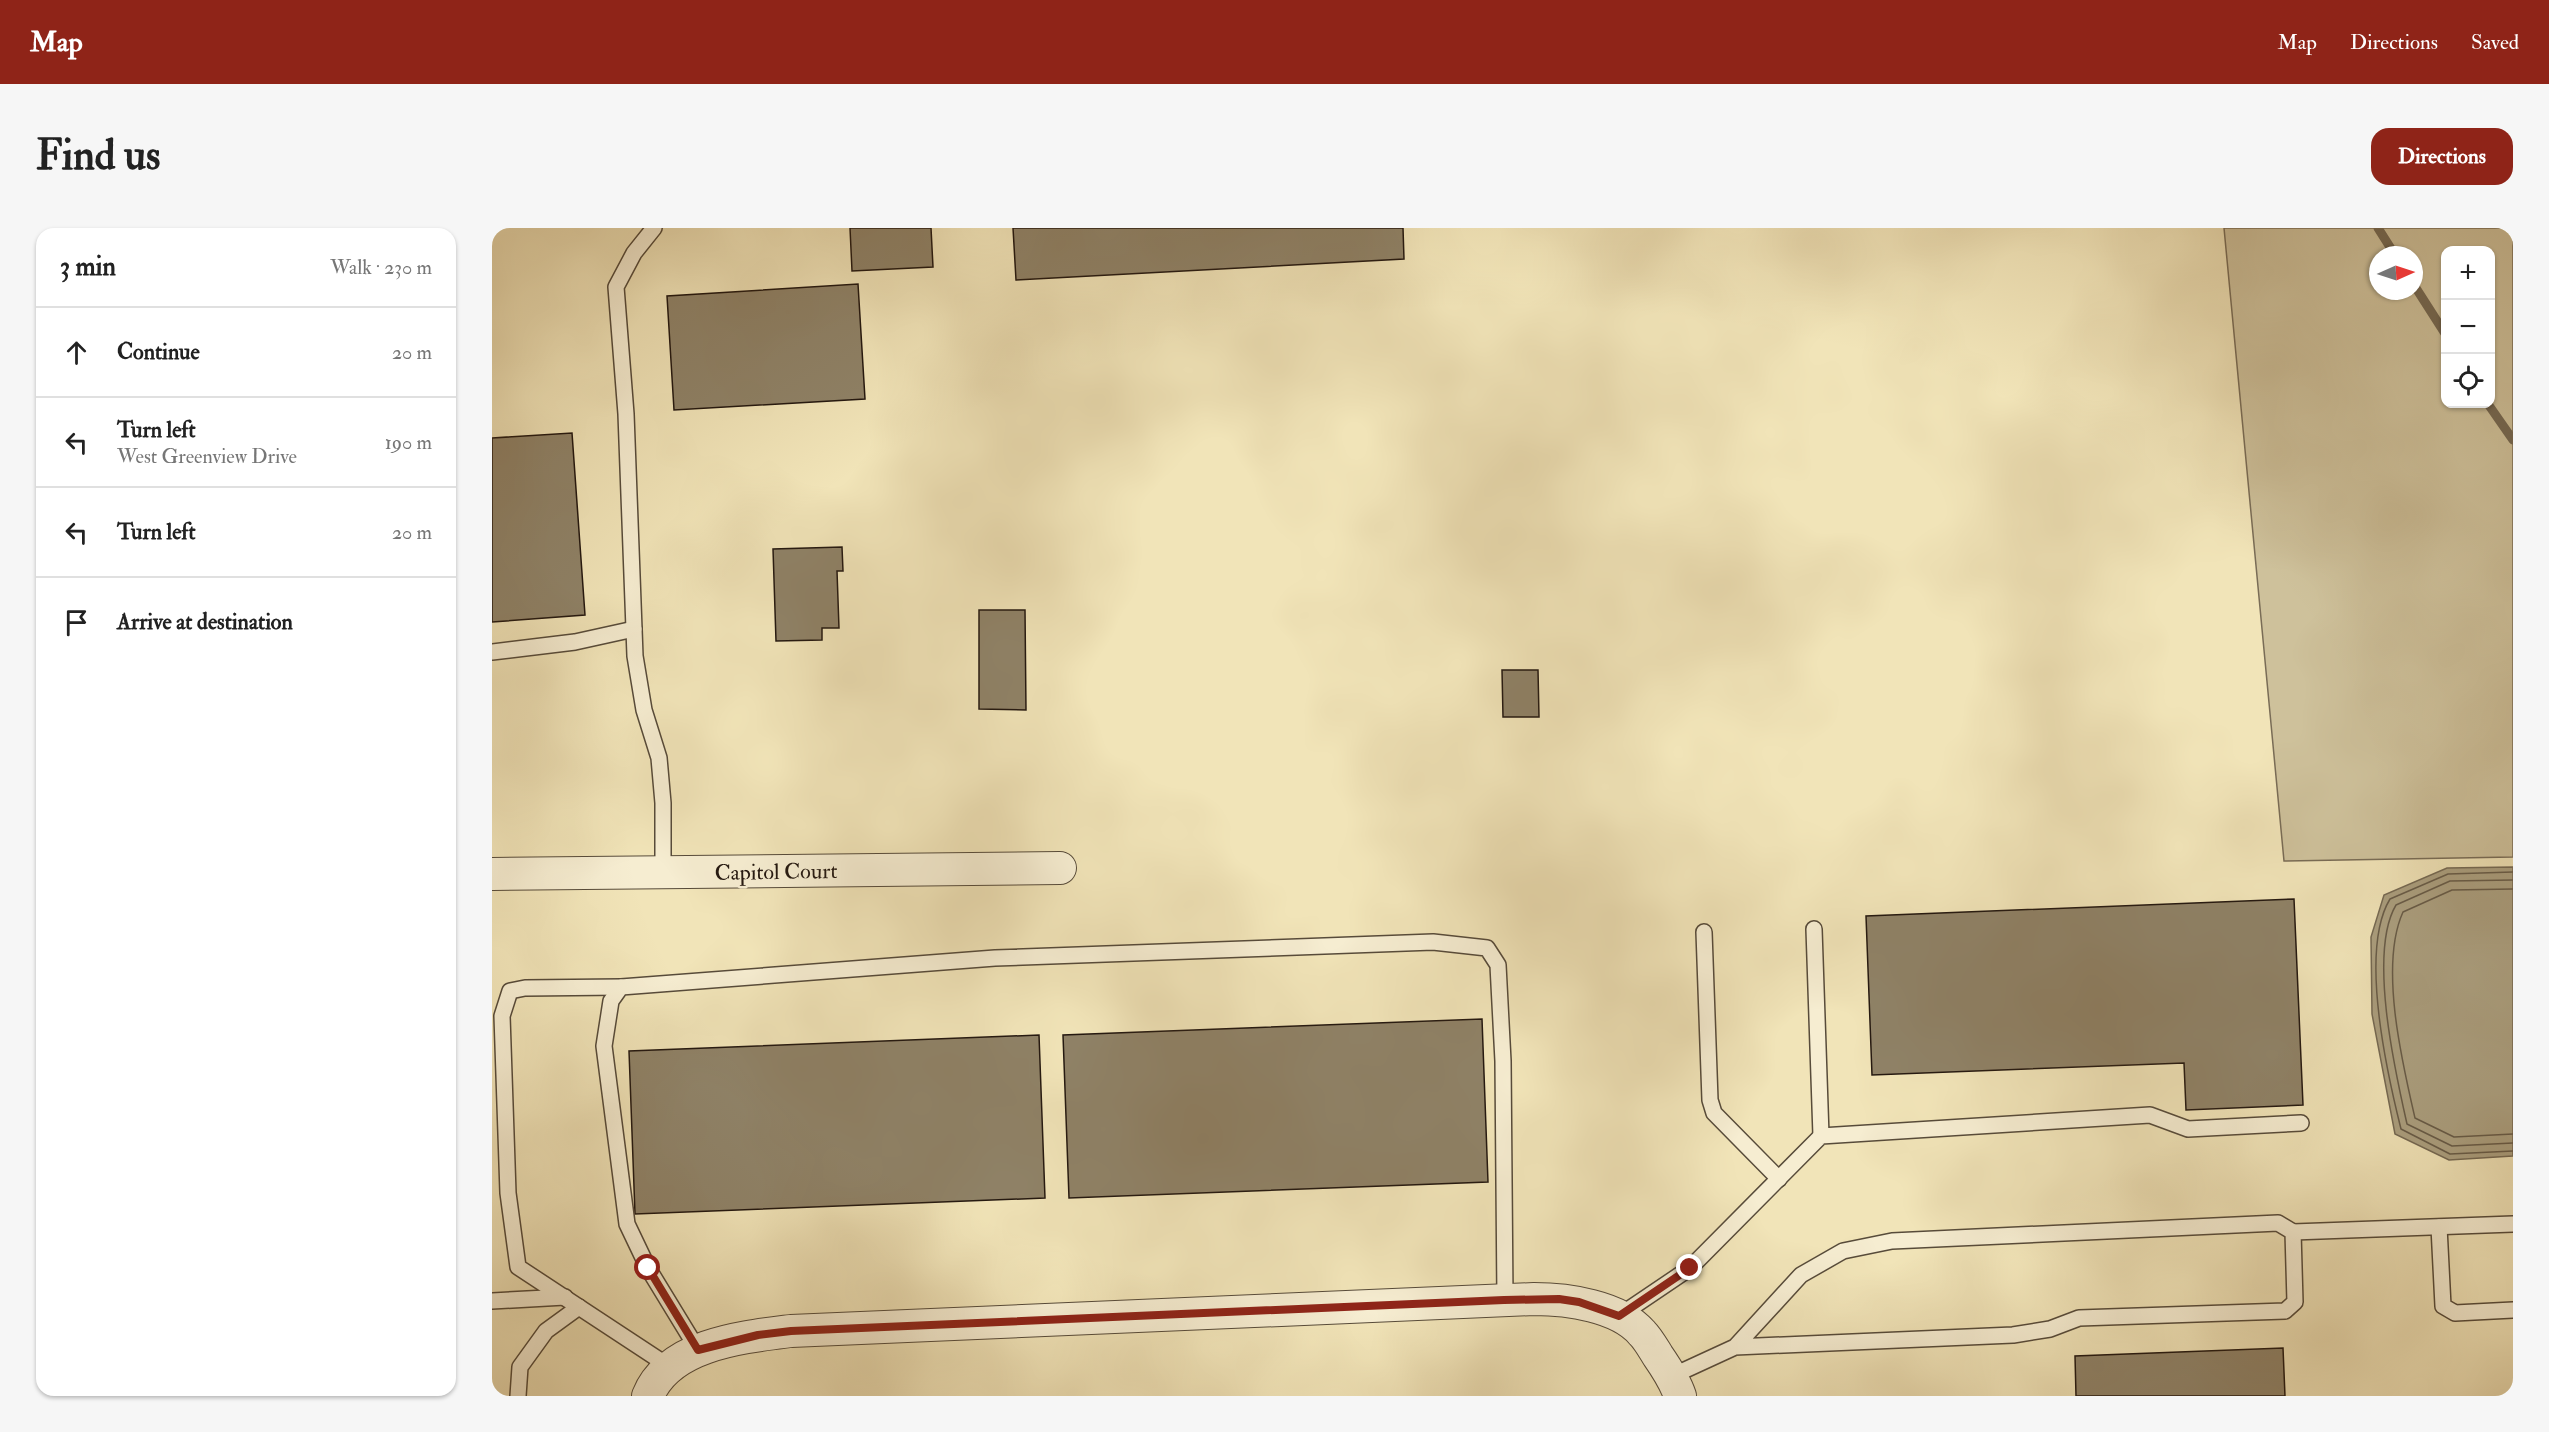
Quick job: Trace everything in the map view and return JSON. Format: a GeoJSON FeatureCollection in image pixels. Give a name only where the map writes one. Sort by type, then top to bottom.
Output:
{"type":"FeatureCollection","features":[{"type":"Feature","properties":{"kind":"street","name":"Capitol Court"},"geometry":{"type":"LineString","coordinates":[[492,874],[1060,868]]}},
{"type":"Feature","properties":{"kind":"street"},"geometry":{"type":"LineString","coordinates":[[648,1396],[652,1385],[670,1367],[678,1360],[698,1350],[758,1335],[791,1331],[1559,1299],[1579,1302],[1619,1316],[1641,1331],[1676,1386]]}},
{"type":"Feature","properties":{"kind":"lane"},"geometry":{"type":"LineString","coordinates":[[654,228],[634,253],[616,287],[626,414],[634,656],[644,710],[659,758],[663,803],[663,872]]}},
{"type":"Feature","properties":{"kind":"lane"},"geometry":{"type":"LineString","coordinates":[[492,652],[575,642],[634,629]]}},
{"type":"Feature","properties":{"kind":"lane"},"geometry":{"type":"LineString","coordinates":[[1814,929],[1821,1136]]}},
{"type":"Feature","properties":{"kind":"lane"},"geometry":{"type":"LineString","coordinates":[[1704,932],[1710,1100],[1714,1113],[1779,1179]]}},
{"type":"Feature","properties":{"kind":"lane"},"geometry":{"type":"LineString","coordinates":[[670,1367],[518,1267],[508,1193],[502,1016],[510,991],[525,988],[621,987],[995,958],[1433,942],[1487,948],[1498,965],[1499,976],[1503,1061],[1504,1300]]}},
{"type":"Feature","properties":{"kind":"lane"},"geometry":{"type":"LineString","coordinates":[[621,987],[611,1001],[604,1046],[627,1224],[648,1268],[698,1350]]}},
{"type":"Feature","properties":{"kind":"lane"},"geometry":{"type":"LineString","coordinates":[[1619,1316],[1690,1268],[1821,1136],[2150,1114],[2188,1129],[2301,1123]]}},
{"type":"Feature","properties":{"kind":"lane"},"geometry":{"type":"LineString","coordinates":[[1676,1386],[1735,1347],[1801,1275],[1843,1251],[1892,1241],[2278,1223],[2293,1232],[2513,1224]]}},
{"type":"Feature","properties":{"kind":"lane"},"geometry":{"type":"LineString","coordinates":[[2439,1227],[2443,1306],[2455,1313],[2513,1310]]}},
{"type":"Feature","properties":{"kind":"lane"},"geometry":{"type":"LineString","coordinates":[[1735,1347],[2013,1335],[2050,1329],[2079,1318],[2285,1311],[2295,1302],[2293,1232]]}},
{"type":"Feature","properties":{"kind":"lane"},"geometry":{"type":"LineString","coordinates":[[492,1301],[565,1297]]}},
{"type":"Feature","properties":{"kind":"lane"},"geometry":{"type":"LineString","coordinates":[[518,1396],[520,1367],[546,1331],[579,1307]]}},
{"type":"Feature","properties":{"kind":"shaded area"},"geometry":{"type":"Polygon","coordinates":[[[2224,228],[2513,228],[2513,857],[2284,861],[2224,228]]]}},
{"type":"Feature","properties":{"kind":"water"},"geometry":{"type":"Polygon","coordinates":[[[2513,867],[2513,1156],[2449,1160],[2395,1134],[2372,1014],[2371,937],[2384,895],[2447,868],[2513,867]]]}},
{"type":"Feature","properties":{"kind":"building"},"geometry":{"type":"Polygon","coordinates":[[[850,228],[931,228],[933,267],[852,271],[850,228]]]}},
{"type":"Feature","properties":{"kind":"building"},"geometry":{"type":"Polygon","coordinates":[[[1013,228],[1403,228],[1404,259],[1016,280],[1013,228]]]}},
{"type":"Feature","properties":{"kind":"building"},"geometry":{"type":"Polygon","coordinates":[[[858,284],[865,399],[674,410],[667,296],[858,284]]]}},
{"type":"Feature","properties":{"kind":"building"},"geometry":{"type":"Polygon","coordinates":[[[572,433],[585,615],[492,622],[492,438],[572,433]]]}},
{"type":"Feature","properties":{"kind":"building"},"geometry":{"type":"Polygon","coordinates":[[[842,547],[843,571],[837,571],[839,628],[822,628],[822,640],[776,641],[773,549],[842,547]]]}},
{"type":"Feature","properties":{"kind":"building"},"geometry":{"type":"Polygon","coordinates":[[[979,610],[1025,610],[1026,710],[979,709],[979,610]]]}},
{"type":"Feature","properties":{"kind":"building"},"geometry":{"type":"Polygon","coordinates":[[[1502,670],[1538,670],[1539,717],[1503,717],[1502,670]]]}},
{"type":"Feature","properties":{"kind":"building"},"geometry":{"type":"Polygon","coordinates":[[[2294,899],[2303,1105],[2186,1110],[2184,1063],[1872,1075],[1866,916],[2294,899]]]}},
{"type":"Feature","properties":{"kind":"building"},"geometry":{"type":"Polygon","coordinates":[[[1482,1019],[1488,1182],[1069,1198],[1063,1035],[1482,1019]]]}},
{"type":"Feature","properties":{"kind":"building"},"geometry":{"type":"Polygon","coordinates":[[[1039,1035],[1045,1198],[635,1214],[629,1051],[1039,1035]]]}},
{"type":"Feature","properties":{"kind":"building"},"geometry":{"type":"Polygon","coordinates":[[[2283,1348],[2285,1396],[2076,1396],[2075,1356],[2283,1348]]]}},
{"type":"Feature","properties":{"kind":"waterway"},"geometry":{"type":"LineString","coordinates":[[2378,228],[2389,246]]}},
{"type":"Feature","properties":{"kind":"waterway"},"geometry":{"type":"LineString","coordinates":[[2423,299],[2441,327]]}},
{"type":"Feature","properties":{"kind":"waterway"},"geometry":{"type":"LineString","coordinates":[[2491,408],[2513,440]]}},
{"type":"Feature","properties":{"kind":"route"},"geometry":{"type":"LineString","coordinates":[[648,1268],[698,1350],[758,1335],[791,1331],[1504,1300],[1559,1299],[1579,1302],[1619,1316],[1690,1268]]}}]}
